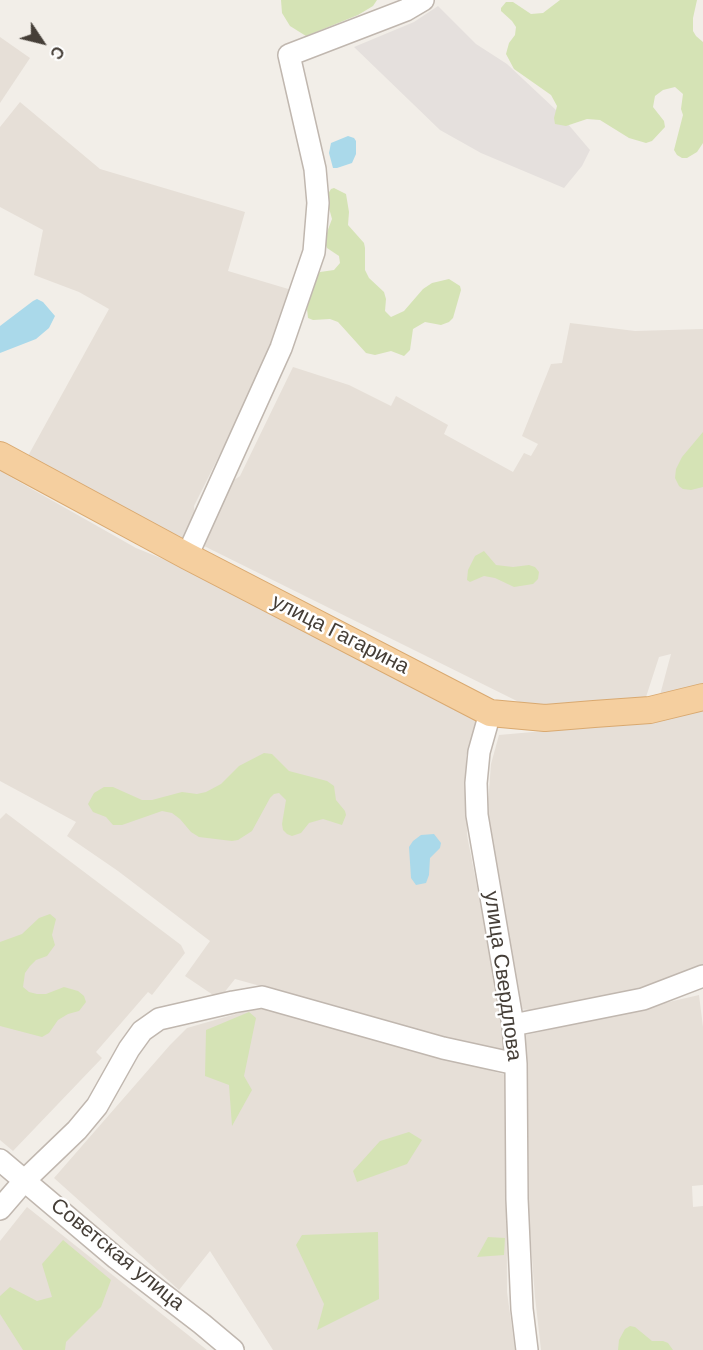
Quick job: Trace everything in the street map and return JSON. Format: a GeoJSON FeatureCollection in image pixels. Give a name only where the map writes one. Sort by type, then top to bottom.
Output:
{"type":"FeatureCollection","features":[{"type":"Feature","properties":{"kind":"main road","name":"улица Гагарина"},"geometry":{"type":"LineString","coordinates":[[0,455],[187,556],[490,712],[545,717],[594,714],[650,710],[703,697]]}},
{"type":"Feature","properties":{"kind":"street"},"geometry":{"type":"LineString","coordinates":[[187,556],[281,348],[314,252],[318,203],[315,169],[289,55],[406,10],[423,0]]}},
{"type":"Feature","properties":{"kind":"street","name":"улица Свердлова"},"geometry":{"type":"LineString","coordinates":[[490,712],[478,752],[477,815],[513,1025],[516,1064],[517,1199],[522,1309],[527,1350]]}},
{"type":"Feature","properties":{"kind":"street"},"geometry":{"type":"LineString","coordinates":[[513,1025],[643,999],[703,976]]}},
{"type":"Feature","properties":{"kind":"street"},"geometry":{"type":"LineString","coordinates":[[0,1209],[25,1180],[78,1130],[97,1106],[129,1049],[142,1031],[159,1019],[233,1002],[262,998],[443,1048],[516,1064]]}},
{"type":"Feature","properties":{"kind":"street","name":"Советская улица"},"geometry":{"type":"LineString","coordinates":[[0,1160],[116,1258],[233,1350]]}},
{"type":"Feature","properties":{"kind":"shaded area"},"geometry":{"type":"Polygon","coordinates":[[[438,6],[476,44],[507,64],[556,110],[590,150],[582,166],[564,188],[481,153],[440,130],[354,47],[414,22],[438,6]]]}},
{"type":"Feature","properties":{"kind":"shaded area"},"geometry":{"type":"Polygon","coordinates":[[[0,37],[30,58],[0,103],[0,37]]]}},
{"type":"Feature","properties":{"kind":"shaded area"},"geometry":{"type":"Polygon","coordinates":[[[20,102],[100,169],[245,212],[228,271],[295,291],[253,388],[194,506],[195,517],[183,538],[139,517],[28,456],[109,309],[79,292],[34,275],[43,230],[0,207],[0,127],[20,102]]]}},
{"type":"Feature","properties":{"kind":"shaded area"},"geometry":{"type":"Polygon","coordinates":[[[570,323],[635,331],[703,329],[703,686],[660,695],[671,654],[659,657],[646,697],[527,706],[202,545],[234,480],[240,476],[293,367],[349,385],[391,406],[396,396],[448,425],[444,434],[513,472],[524,453],[531,456],[538,444],[522,436],[551,364],[562,363],[570,323]]]}},
{"type":"Feature","properties":{"kind":"shaded area"},"geometry":{"type":"Polygon","coordinates":[[[0,471],[136,548],[173,563],[479,720],[466,756],[467,835],[500,1005],[506,1054],[235,979],[219,999],[185,976],[210,941],[118,871],[67,836],[76,822],[0,781],[0,471]]]}},
{"type":"Feature","properties":{"kind":"shaded area"},"geometry":{"type":"Polygon","coordinates":[[[703,708],[703,965],[666,982],[552,1012],[518,1009],[487,818],[491,764],[499,735],[634,723],[703,708]]]}},
{"type":"Feature","properties":{"kind":"shaded area"},"geometry":{"type":"Polygon","coordinates":[[[6,813],[181,945],[185,953],[152,995],[148,992],[96,1052],[102,1058],[13,1151],[0,1140],[0,819],[6,813]]]}},
{"type":"Feature","properties":{"kind":"shaded area"},"geometry":{"type":"Polygon","coordinates":[[[699,995],[703,1027],[703,1185],[692,1186],[693,1207],[703,1206],[703,1350],[541,1350],[525,1167],[522,1036],[699,995]]]}},
{"type":"Feature","properties":{"kind":"shaded area"},"geometry":{"type":"Polygon","coordinates":[[[257,1008],[275,1009],[506,1075],[507,1292],[515,1350],[273,1350],[210,1251],[179,1290],[54,1178],[187,1028],[257,1008]]]}},
{"type":"Feature","properties":{"kind":"shaded area"},"geometry":{"type":"Polygon","coordinates":[[[27,1207],[207,1350],[0,1350],[0,1241],[27,1207]]]}},
{"type":"Feature","properties":{"kind":"green space"},"geometry":{"type":"Polygon","coordinates":[[[281,0],[377,0],[373,6],[358,15],[306,36],[290,26],[282,13],[281,0]]]}},
{"type":"Feature","properties":{"kind":"green space"},"geometry":{"type":"Polygon","coordinates":[[[560,0],[697,0],[693,31],[703,42],[703,143],[697,152],[687,158],[682,158],[674,150],[683,115],[681,109],[683,94],[675,87],[663,90],[655,96],[653,107],[664,121],[665,127],[652,141],[646,143],[629,138],[600,120],[587,119],[566,126],[555,124],[557,106],[551,95],[514,69],[506,54],[509,43],[515,35],[516,27],[501,11],[501,8],[506,2],[513,2],[531,14],[543,13],[560,0]]]}},
{"type":"Feature","properties":{"kind":"green space"},"geometry":{"type":"Polygon","coordinates":[[[334,188],[346,194],[349,212],[348,225],[364,243],[365,270],[369,278],[384,292],[385,311],[391,317],[404,311],[423,289],[432,283],[449,279],[460,286],[461,290],[453,318],[441,325],[425,322],[413,329],[410,350],[404,356],[391,351],[375,355],[366,353],[338,322],[330,319],[308,318],[307,309],[315,279],[320,272],[334,270],[340,263],[339,256],[327,248],[324,240],[332,219],[326,197],[334,188]]]}},
{"type":"Feature","properties":{"kind":"green space"},"geometry":{"type":"Polygon","coordinates":[[[703,432],[703,487],[683,489],[675,478],[676,469],[682,457],[703,432]]]}},
{"type":"Feature","properties":{"kind":"green space"},"geometry":{"type":"Polygon","coordinates":[[[484,551],[496,565],[535,567],[539,572],[538,579],[533,584],[514,587],[495,578],[484,576],[470,582],[467,580],[468,570],[475,556],[484,551]]]}},
{"type":"Feature","properties":{"kind":"green space"},"geometry":{"type":"Polygon","coordinates":[[[264,753],[272,754],[289,771],[327,781],[334,786],[336,800],[346,815],[342,825],[323,819],[309,823],[301,833],[292,836],[287,834],[282,824],[286,800],[279,793],[270,798],[252,831],[232,841],[199,837],[172,813],[162,811],[122,825],[113,825],[106,817],[93,812],[88,804],[94,793],[104,787],[113,787],[142,800],[152,800],[182,792],[197,794],[206,792],[221,784],[239,766],[264,753]]]}},
{"type":"Feature","properties":{"kind":"green space"},"geometry":{"type":"Polygon","coordinates":[[[50,914],[56,919],[52,935],[55,945],[47,956],[36,960],[30,966],[25,973],[23,987],[29,992],[46,994],[64,987],[78,991],[84,996],[86,1002],[79,1011],[58,1020],[49,1033],[42,1037],[0,1026],[0,942],[22,934],[39,918],[50,914]]]}},
{"type":"Feature","properties":{"kind":"green space"},"geometry":{"type":"Polygon","coordinates":[[[249,1012],[256,1018],[244,1076],[252,1090],[232,1126],[229,1085],[205,1076],[206,1030],[249,1012]]]}},
{"type":"Feature","properties":{"kind":"green space"},"geometry":{"type":"Polygon","coordinates":[[[409,1132],[422,1140],[407,1164],[357,1182],[353,1171],[380,1141],[409,1132]]]}},
{"type":"Feature","properties":{"kind":"green space"},"geometry":{"type":"Polygon","coordinates":[[[378,1232],[379,1299],[317,1330],[324,1304],[296,1245],[302,1235],[378,1232]]]}},
{"type":"Feature","properties":{"kind":"green space"},"geometry":{"type":"Polygon","coordinates":[[[488,1237],[505,1238],[504,1255],[477,1257],[488,1237]]]}},
{"type":"Feature","properties":{"kind":"green space"},"geometry":{"type":"Polygon","coordinates":[[[63,1240],[111,1280],[101,1307],[66,1342],[65,1350],[23,1350],[0,1314],[0,1296],[10,1287],[37,1301],[52,1297],[42,1264],[63,1240]]]}},
{"type":"Feature","properties":{"kind":"green space"},"geometry":{"type":"Polygon","coordinates":[[[630,1326],[635,1327],[652,1341],[668,1343],[673,1350],[618,1350],[619,1340],[625,1329],[630,1326]]]}},
{"type":"Feature","properties":{"kind":"water"},"geometry":{"type":"Polygon","coordinates":[[[348,136],[356,141],[356,154],[352,163],[333,168],[329,153],[331,143],[348,136]]]}},
{"type":"Feature","properties":{"kind":"water"},"geometry":{"type":"Polygon","coordinates":[[[37,299],[43,302],[55,316],[49,328],[36,339],[0,353],[0,326],[37,299]]]}},
{"type":"Feature","properties":{"kind":"water"},"geometry":{"type":"Polygon","coordinates":[[[434,834],[441,843],[440,848],[430,858],[426,883],[416,885],[411,878],[409,847],[421,835],[434,834]]]}}]}
